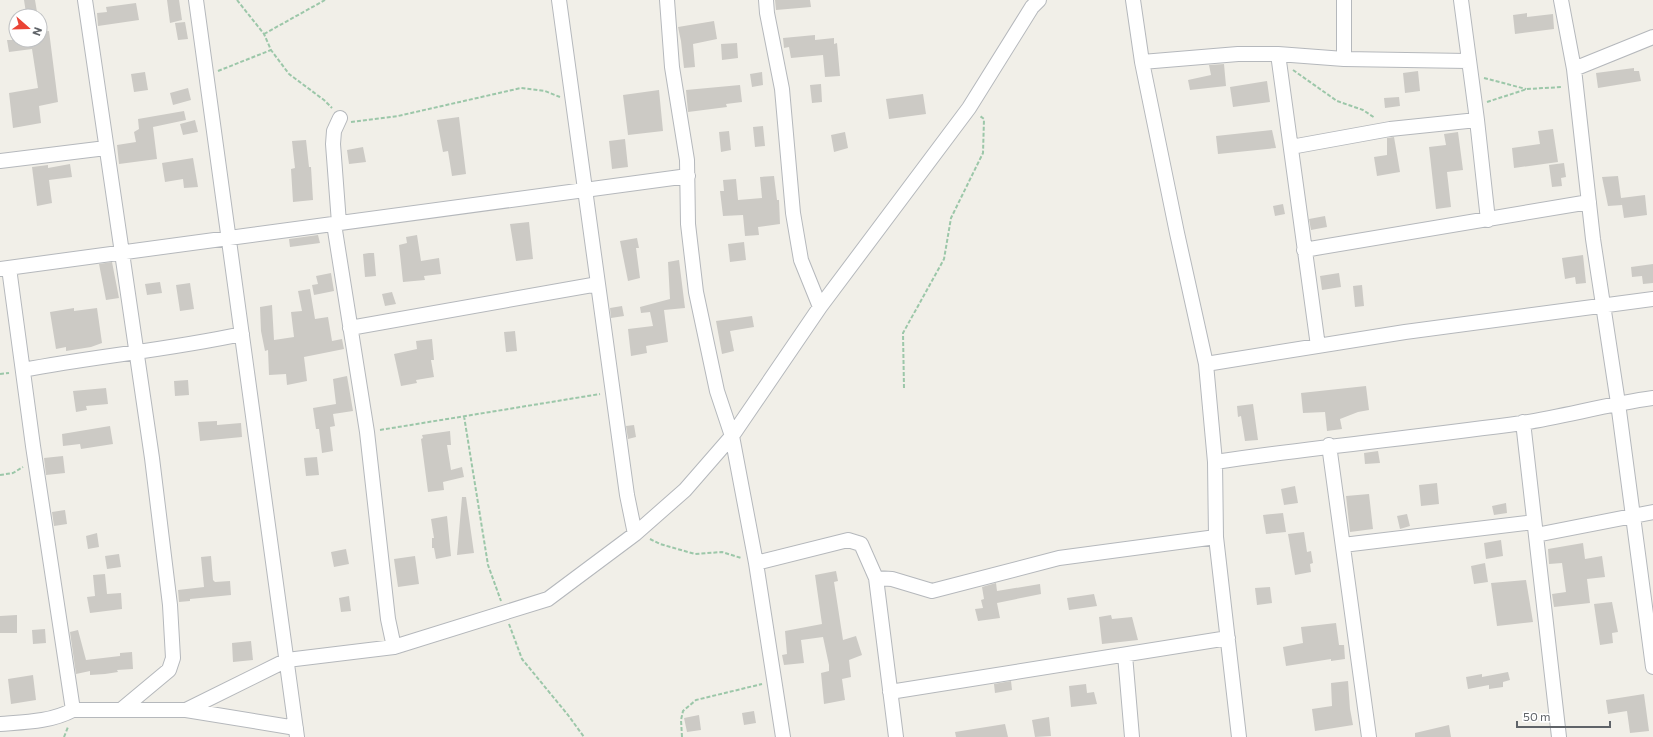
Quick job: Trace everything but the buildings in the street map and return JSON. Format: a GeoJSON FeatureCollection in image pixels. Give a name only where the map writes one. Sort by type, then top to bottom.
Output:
{"type":"FeatureCollection","features":[{"type":"Feature","properties":{"kind":"street"},"geometry":{"type":"LineString","coordinates":[[85,0],[137,352],[170,605],[173,658],[169,670],[121,710]]}},
{"type":"Feature","properties":{"kind":"street"},"geometry":{"type":"LineString","coordinates":[[0,724],[48,720],[60,717],[73,710],[186,710],[297,732],[196,0]]}},
{"type":"Feature","properties":{"kind":"street"},"geometry":{"type":"LineString","coordinates":[[559,0],[627,495],[635,534]]}},
{"type":"Feature","properties":{"kind":"street"},"geometry":{"type":"LineString","coordinates":[[666,0],[672,66],[686,154],[688,176],[688,224],[696,292],[717,391],[732,436],[756,563],[783,737]]}},
{"type":"Feature","properties":{"kind":"street"},"geometry":{"type":"LineString","coordinates":[[766,0],[767,14],[782,89],[791,200],[796,233],[801,260],[820,307]]}},
{"type":"Feature","properties":{"kind":"street"},"geometry":{"type":"LineString","coordinates":[[1133,0],[1142,62],[1206,364],[1215,462],[1216,537],[1239,737]]}},
{"type":"Feature","properties":{"kind":"street"},"geometry":{"type":"LineString","coordinates":[[1344,0],[1344,59]]}},
{"type":"Feature","properties":{"kind":"street"},"geometry":{"type":"LineString","coordinates":[[1460,0],[1477,120],[1488,220]]}},
{"type":"Feature","properties":{"kind":"street"},"geometry":{"type":"LineString","coordinates":[[1561,0],[1574,69],[1589,202],[1618,403],[1653,667]]}},
{"type":"Feature","properties":{"kind":"street"},"geometry":{"type":"LineString","coordinates":[[186,710],[287,660],[394,647],[548,599],[635,534],[685,490],[732,436],[820,307],[969,108],[1034,2]]}},
{"type":"Feature","properties":{"kind":"street"},"geometry":{"type":"LineString","coordinates":[[1574,69],[1653,37]]}},
{"type":"Feature","properties":{"kind":"street"},"geometry":{"type":"LineString","coordinates":[[1142,62],[1219,54],[1278,54],[1344,59],[1469,64]]}},
{"type":"Feature","properties":{"kind":"street"},"geometry":{"type":"LineString","coordinates":[[1278,54],[1318,346]]}},
{"type":"Feature","properties":{"kind":"street"},"geometry":{"type":"LineString","coordinates":[[340,118],[334,132],[333,144],[337,223],[350,328],[367,432],[388,619],[394,647]]}},
{"type":"Feature","properties":{"kind":"street"},"geometry":{"type":"LineString","coordinates":[[1291,147],[1390,129],[1477,120]]}},
{"type":"Feature","properties":{"kind":"street"},"geometry":{"type":"LineString","coordinates":[[0,161],[106,148]]}},
{"type":"Feature","properties":{"kind":"street"},"geometry":{"type":"LineString","coordinates":[[73,710],[22,370],[4,269],[688,176]]}},
{"type":"Feature","properties":{"kind":"street"},"geometry":{"type":"LineString","coordinates":[[1304,250],[1589,202]]}},
{"type":"Feature","properties":{"kind":"street"},"geometry":{"type":"LineString","coordinates":[[350,328],[598,284]]}},
{"type":"Feature","properties":{"kind":"street"},"geometry":{"type":"LineString","coordinates":[[1206,364],[1405,332],[1653,299]]}},
{"type":"Feature","properties":{"kind":"street"},"geometry":{"type":"LineString","coordinates":[[22,370],[70,361],[208,341],[242,334]]}},
{"type":"Feature","properties":{"kind":"street"},"geometry":{"type":"LineString","coordinates":[[1215,462],[1523,422],[1618,403],[1653,398]]}},
{"type":"Feature","properties":{"kind":"street"},"geometry":{"type":"LineString","coordinates":[[1523,422],[1559,737]]}},
{"type":"Feature","properties":{"kind":"street"},"geometry":{"type":"LineString","coordinates":[[1329,446],[1369,737]]}},
{"type":"Feature","properties":{"kind":"street"},"geometry":{"type":"LineString","coordinates":[[1343,545],[1535,529],[1653,512]]}},
{"type":"Feature","properties":{"kind":"street"},"geometry":{"type":"LineString","coordinates":[[876,578],[892,579],[932,591],[1059,558],[1216,537]]}},
{"type":"Feature","properties":{"kind":"street"},"geometry":{"type":"LineString","coordinates":[[756,563],[848,540],[860,544],[876,578],[896,737]]}},
{"type":"Feature","properties":{"kind":"street"},"geometry":{"type":"LineString","coordinates":[[890,692],[1228,638]]}},
{"type":"Feature","properties":{"kind":"street"},"geometry":{"type":"LineString","coordinates":[[1125,655],[1132,737]]}},
{"type":"Feature","properties":{"kind":"path"},"geometry":{"type":"LineString","coordinates":[[237,0],[264,34],[271,50],[289,74],[324,100],[340,118],[352,122],[398,116],[522,88],[546,91],[574,103]]}},
{"type":"Feature","properties":{"kind":"path"},"geometry":{"type":"LineString","coordinates":[[264,34],[325,0]]}},
{"type":"Feature","properties":{"kind":"path"},"geometry":{"type":"LineString","coordinates":[[206,76],[271,50]]}},
{"type":"Feature","properties":{"kind":"path"},"geometry":{"type":"LineString","coordinates":[[1278,54],[1291,68],[1337,101],[1363,110],[1390,129]]}},
{"type":"Feature","properties":{"kind":"path"},"geometry":{"type":"LineString","coordinates":[[1469,64],[1484,78],[1527,89]]}},
{"type":"Feature","properties":{"kind":"path"},"geometry":{"type":"LineString","coordinates":[[1477,120],[1487,102],[1527,89],[1576,86]]}},
{"type":"Feature","properties":{"kind":"path"},"geometry":{"type":"LineString","coordinates":[[904,388],[903,333],[944,259],[951,218],[983,153],[984,119],[969,108]]}},
{"type":"Feature","properties":{"kind":"path"},"geometry":{"type":"LineString","coordinates":[[367,432],[613,392]]}},
{"type":"Feature","properties":{"kind":"path"},"geometry":{"type":"LineString","coordinates":[[464,416],[488,565],[522,659],[584,737]]}},
{"type":"Feature","properties":{"kind":"path"},"geometry":{"type":"LineString","coordinates":[[0,475],[13,473],[23,467],[33,446]]}},
{"type":"Feature","properties":{"kind":"path"},"geometry":{"type":"LineString","coordinates":[[635,534],[660,544],[695,554],[722,552],[756,563]]}},
{"type":"Feature","properties":{"kind":"path"},"geometry":{"type":"LineString","coordinates":[[682,737],[681,720],[683,711],[696,700],[775,681]]}}]}
